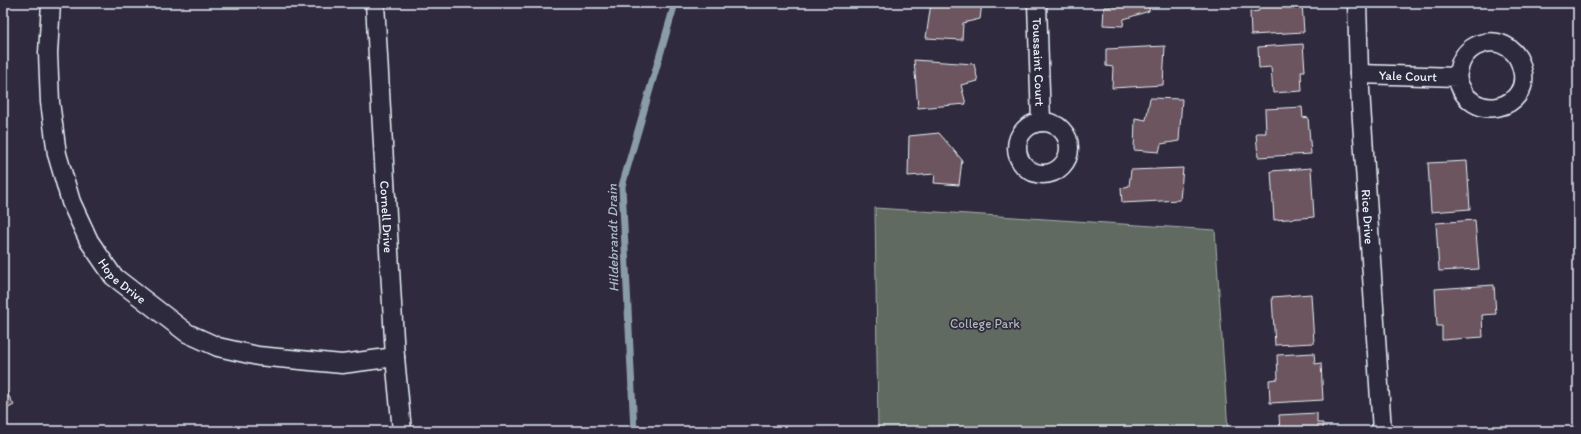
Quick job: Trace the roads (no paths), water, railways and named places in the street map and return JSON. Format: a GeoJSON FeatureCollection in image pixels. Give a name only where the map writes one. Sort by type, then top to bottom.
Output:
{"type":"FeatureCollection","features":[{"type":"Feature","properties":{"kind":"street","name":"Hope Drive"},"geometry":{"type":"LineString","coordinates":[[51,3],[48,60],[50,102],[57,154],[71,202],[86,235],[113,276],[187,333],[218,347],[258,356],[342,364],[395,356]]}},
{"type":"Feature","properties":{"kind":"street","name":"Cornell Drive"},"geometry":{"type":"LineString","coordinates":[[375,3],[395,356],[402,431]]}},
{"type":"Feature","properties":{"kind":"street","name":"Toussaint Court"},"geometry":{"type":"LineString","coordinates":[[1037,3],[1042,122]]}},
{"type":"Feature","properties":{"kind":"street","name":"Rice Drive"},"geometry":{"type":"LineString","coordinates":[[1357,3],[1359,74],[1382,431]]}},
{"type":"Feature","properties":{"kind":"street","name":"Yale Court"},"geometry":{"type":"LineString","coordinates":[[1359,74],[1457,77]]}},
{"type":"Feature","properties":{"kind":"waterway","name":"Hildebrandt Drain"},"geometry":{"type":"LineString","coordinates":[[634,431],[622,186],[675,3]]}},
{"type":"Feature","properties":{"kind":"park label","name":"College Park"},"geometry":{"type":"Point","coordinates":[985,323]}}]}
